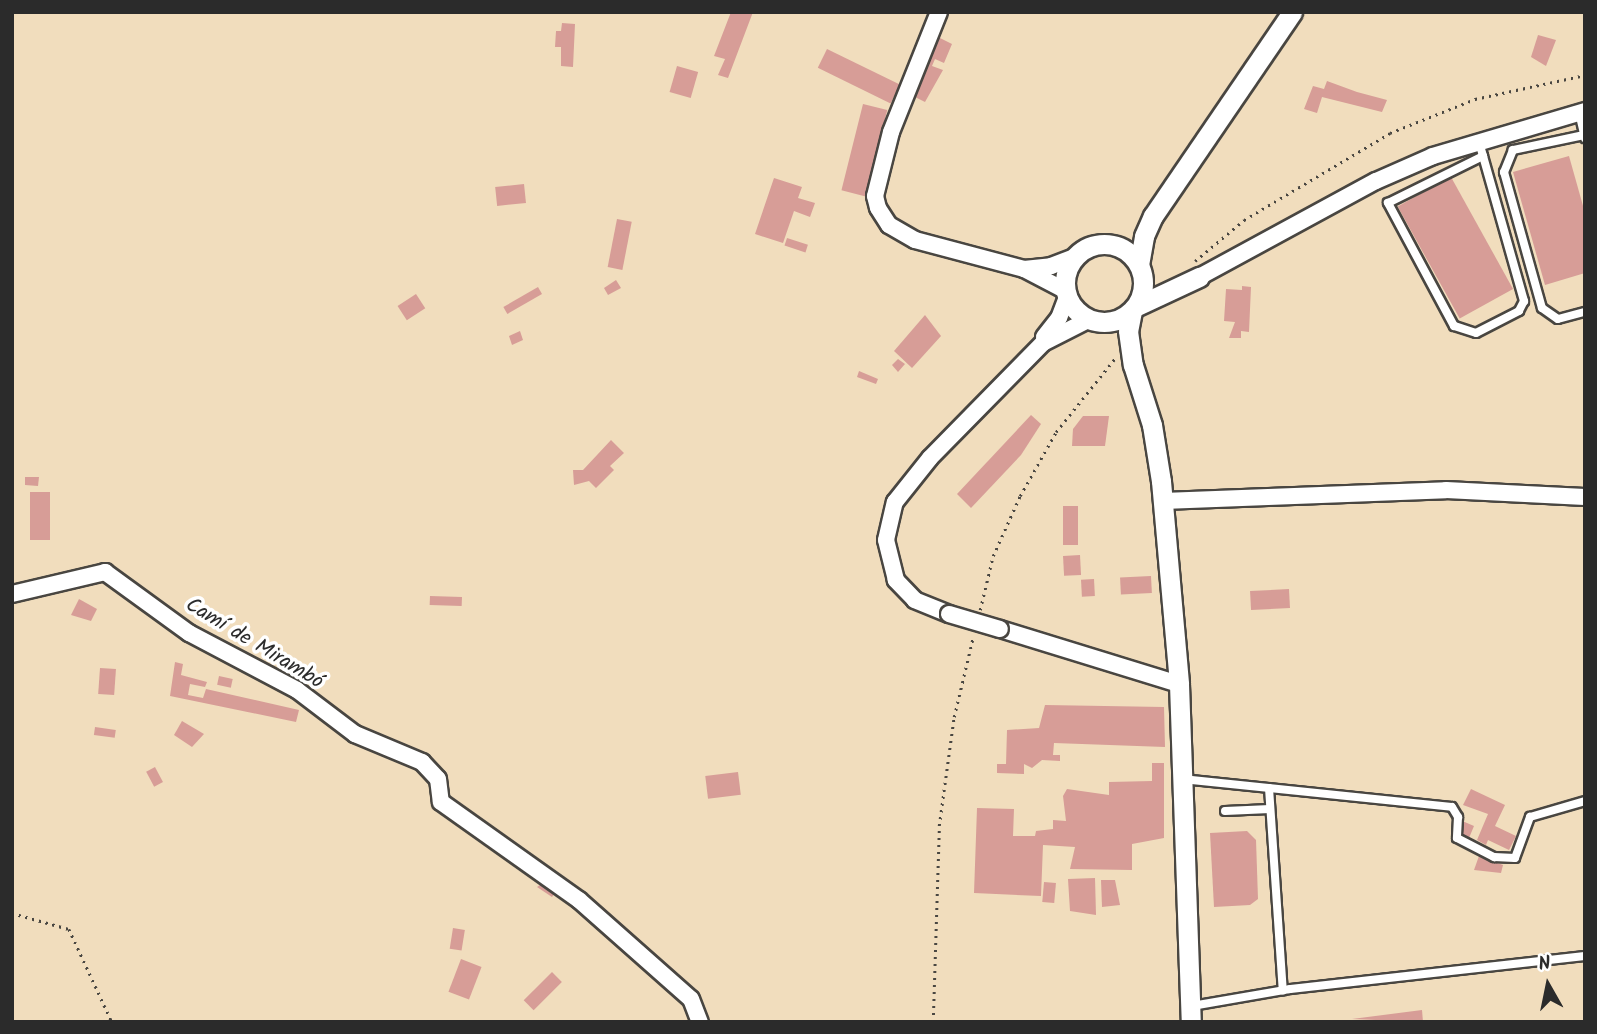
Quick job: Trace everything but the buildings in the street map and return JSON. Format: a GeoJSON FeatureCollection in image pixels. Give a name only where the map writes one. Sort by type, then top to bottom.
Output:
{"type":"FeatureCollection","features":[{"type":"Feature","properties":{"kind":"street"},"geometry":{"type":"LineString","coordinates":[[939,12],[891,132],[875,196],[878,208],[890,225],[915,240],[1024,270],[1067,294],[1096,321],[1128,358]]}},
{"type":"Feature","properties":{"kind":"street"},"geometry":{"type":"LineString","coordinates":[[1191,1014],[1179,684],[1163,501],[1152,425],[1128,358],[1128,331],[1133,309],[1143,290],[1140,268],[1144,236],[1153,216],[1292,12]]}},
{"type":"Feature","properties":{"kind":"street"},"geometry":{"type":"LineString","coordinates":[[1043,342],[1133,309],[1193,272],[1376,181],[1478,139],[1582,111]]}},
{"type":"Feature","properties":{"kind":"street"},"geometry":{"type":"LineString","coordinates":[[1024,270],[1051,266],[1075,257],[1090,247],[1108,244],[1153,216]]}},
{"type":"Feature","properties":{"kind":"street"},"geometry":{"type":"LineString","coordinates":[[1108,244],[1129,253],[1140,268],[1169,280],[1193,272]]}},
{"type":"Feature","properties":{"kind":"street"},"geometry":{"type":"LineString","coordinates":[[1075,257],[1066,273],[1067,294],[1043,342],[916,473],[889,517],[886,540],[896,580],[915,600],[949,614],[1179,684]]}},
{"type":"Feature","properties":{"kind":"street"},"geometry":{"type":"LineString","coordinates":[[1163,501],[1446,490],[1585,497]]}},
{"type":"Feature","properties":{"kind":"street","name":"Camí de Mirambó"},"geometry":{"type":"LineString","coordinates":[[12,594],[105,572],[189,633],[297,690],[355,733],[422,762],[438,779],[441,803],[579,900],[691,999],[700,1022]]}},
{"type":"Feature","properties":{"kind":"lane"},"geometry":{"type":"LineString","coordinates":[[1582,111],[1584,136],[1513,150],[1504,172],[1542,308],[1558,319],[1585,313]]}},
{"type":"Feature","properties":{"kind":"lane"},"geometry":{"type":"LineString","coordinates":[[1478,139],[1483,156],[1524,301],[1519,311],[1476,333],[1454,326],[1388,202],[1483,156]]}},
{"type":"Feature","properties":{"kind":"lane"},"geometry":{"type":"LineString","coordinates":[[1182,779],[1452,807],[1458,817],[1457,838],[1494,857],[1515,858],[1530,817],[1585,801]]}},
{"type":"Feature","properties":{"kind":"lane"},"geometry":{"type":"LineString","coordinates":[[1269,788],[1283,991]]}},
{"type":"Feature","properties":{"kind":"lane"},"geometry":{"type":"LineString","coordinates":[[1225,810],[1270,809]]}},
{"type":"Feature","properties":{"kind":"lane"},"geometry":{"type":"LineString","coordinates":[[1191,1014],[1283,991],[1585,956]]}},
{"type":"Feature","properties":{"kind":"path"},"geometry":{"type":"LineString","coordinates":[[1193,272],[1244,220],[1390,133],[1475,99],[1585,75]]}},
{"type":"Feature","properties":{"kind":"path"},"geometry":{"type":"LineString","coordinates":[[977,623],[993,556],[1020,496],[1056,432],[1102,369],[1128,358]]}},
{"type":"Feature","properties":{"kind":"path"},"geometry":{"type":"LineString","coordinates":[[933,1022],[939,825],[954,717],[974,636]]}},
{"type":"Feature","properties":{"kind":"path"},"geometry":{"type":"LineString","coordinates":[[12,913],[69,929],[112,1022]]}}]}
